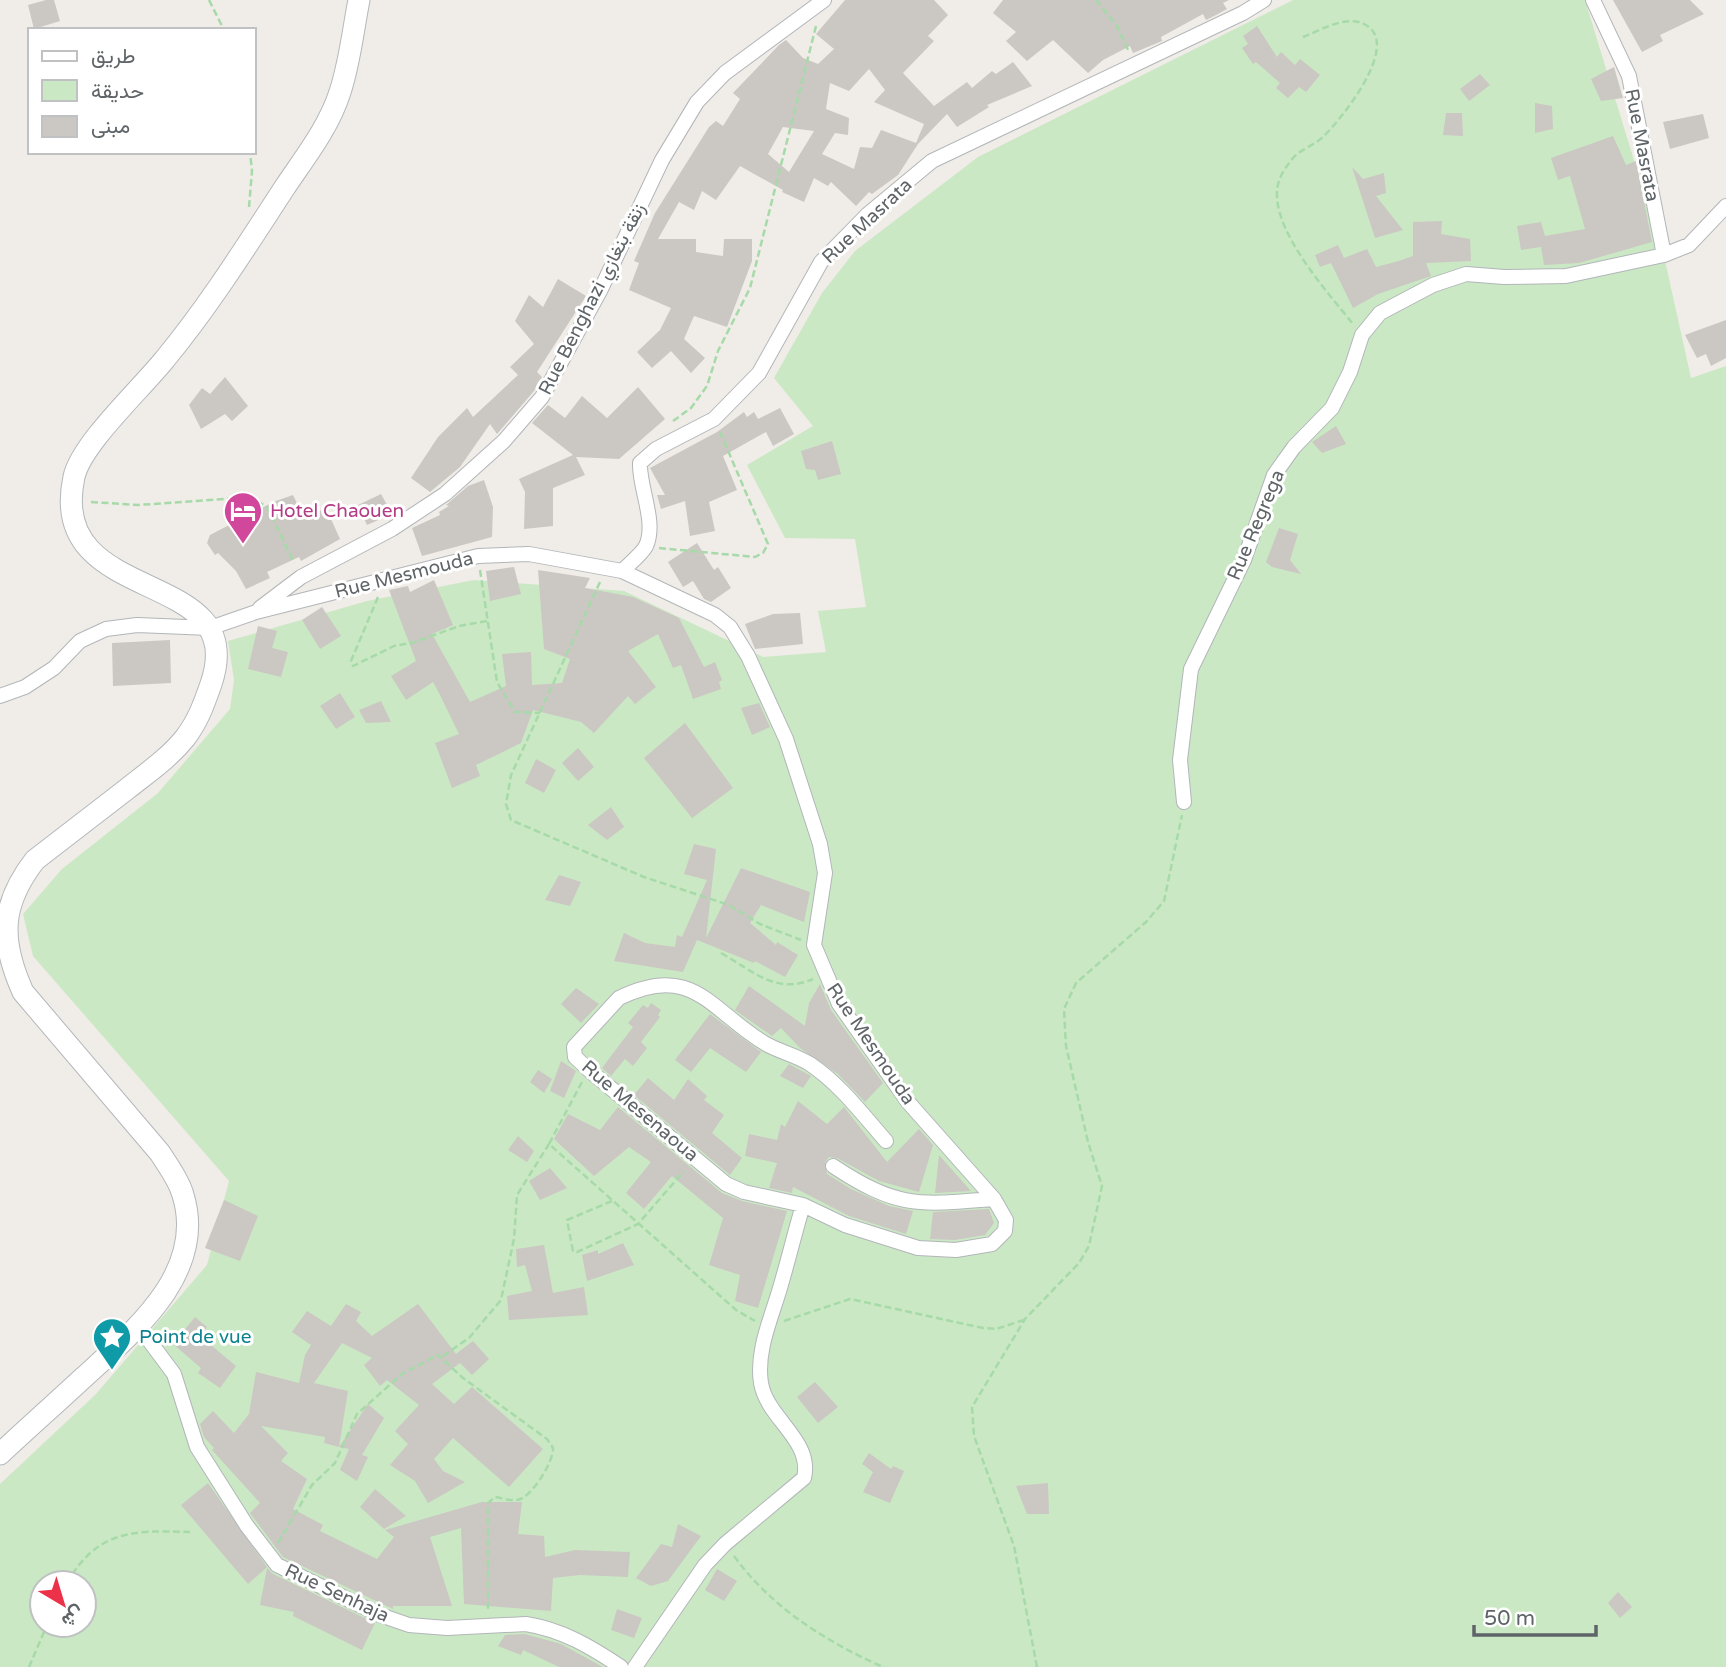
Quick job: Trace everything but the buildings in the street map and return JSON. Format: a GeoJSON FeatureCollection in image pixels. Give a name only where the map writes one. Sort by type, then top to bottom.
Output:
{"type":"FeatureCollection","features":[{"type":"Feature","properties":{"kind":"main road"},"geometry":{"type":"LineString","coordinates":[[0,1454],[139,1327],[170,1285],[180,1266],[186,1219],[183,1195],[160,1153],[23,992],[8,965],[3,932],[12,892],[36,860],[163,760],[199,719],[214,673],[215,649],[210,628],[198,614],[174,598],[110,567],[85,548],[76,533],[71,500],[75,474],[85,452],[167,357],[257,230],[325,126],[347,66],[359,0]]}},
{"type":"Feature","properties":{"kind":"street","name":"Rue Masrata"},"geometry":{"type":"LineString","coordinates":[[656,449],[714,419],[759,373],[821,262],[867,215],[932,161],[1243,13],[1264,0]]}},
{"type":"Feature","properties":{"kind":"street","name":"Rue Masrata"},"geometry":{"type":"LineString","coordinates":[[1593,0],[1629,76],[1664,255]]}},
{"type":"Feature","properties":{"kind":"street","name":"Rue Benghazi زنقة بنغازي"},"geometry":{"type":"LineString","coordinates":[[256,612],[300,577],[392,529],[444,494],[504,441],[542,397],[600,290],[662,160],[697,102],[726,73],[823,1]]}},
{"type":"Feature","properties":{"kind":"street","name":"Rue Regrega"},"geometry":{"type":"LineString","coordinates":[[1184,803],[1180,760],[1191,669],[1244,560],[1274,475],[1294,447],[1332,408],[1350,372],[1362,335],[1380,313],[1433,285],[1466,274],[1504,277],[1566,276],[1664,255],[1689,245],[1726,206]]}},
{"type":"Feature","properties":{"kind":"street"},"geometry":{"type":"LineString","coordinates":[[622,570],[646,547],[650,526],[640,479],[640,463],[656,449]]}},
{"type":"Feature","properties":{"kind":"street","name":"Rue Mesmouda"},"geometry":{"type":"LineString","coordinates":[[210,628],[256,612],[478,556],[529,554],[622,570],[715,615],[730,627],[748,656],[786,739],[820,844],[825,873],[814,945],[824,974],[839,1004],[908,1102],[994,1199],[1006,1220],[1000,1238],[980,1248],[918,1248],[845,1226],[803,1205]]}},
{"type":"Feature","properties":{"kind":"street"},"geometry":{"type":"LineString","coordinates":[[0,696],[25,687],[54,668],[80,641],[106,629],[137,625],[210,628]]}},
{"type":"Feature","properties":{"kind":"street","name":"Rue Mesenaoua"},"geometry":{"type":"LineString","coordinates":[[803,1205],[735,1189],[589,1070],[575,1057],[574,1046],[619,998],[641,989],[666,985],[696,990],[768,1045],[794,1055],[820,1071],[886,1141]]}},
{"type":"Feature","properties":{"kind":"street"},"geometry":{"type":"LineString","coordinates":[[833,1166],[878,1193],[905,1201],[942,1203],[994,1199]]}},
{"type":"Feature","properties":{"kind":"street"},"geometry":{"type":"LineString","coordinates":[[635,1667],[694,1580],[725,1544],[804,1478],[807,1465],[793,1436],[768,1401],[762,1385],[760,1366],[767,1326],[803,1205]]}},
{"type":"Feature","properties":{"kind":"street","name":"Rue Senhaja"},"geometry":{"type":"LineString","coordinates":[[139,1327],[174,1374],[197,1447],[269,1558],[294,1574],[380,1615],[409,1625],[426,1628],[526,1624],[556,1630],[588,1644],[621,1667]]}},
{"type":"Feature","properties":{"kind":"path"},"geometry":{"type":"LineString","coordinates":[[209,0],[223,28]]}},
{"type":"Feature","properties":{"kind":"path"},"geometry":{"type":"LineString","coordinates":[[1096,0],[1117,26],[1135,64]]}},
{"type":"Feature","properties":{"kind":"path"},"geometry":{"type":"LineString","coordinates":[[656,449],[669,425],[691,408],[703,393],[718,351],[750,288],[823,1]]}},
{"type":"Feature","properties":{"kind":"path"},"geometry":{"type":"LineString","coordinates":[[1303,37],[1354,20],[1365,24],[1375,34],[1376,50],[1368,76],[1345,113],[1321,139],[1296,156],[1279,177],[1277,197],[1282,219],[1304,260],[1362,335]]}},
{"type":"Feature","properties":{"kind":"path"},"geometry":{"type":"LineString","coordinates":[[250,154],[250,212],[257,230]]}},
{"type":"Feature","properties":{"kind":"path"},"geometry":{"type":"LineString","coordinates":[[646,547],[755,557],[763,553],[768,544],[766,532],[714,419]]}},
{"type":"Feature","properties":{"kind":"path"},"geometry":{"type":"LineString","coordinates":[[71,500],[138,505],[252,497],[268,508],[300,577]]}},
{"type":"Feature","properties":{"kind":"path"},"geometry":{"type":"LineString","coordinates":[[478,556],[497,682],[506,701],[518,713],[540,713]]}},
{"type":"Feature","properties":{"kind":"path"},"geometry":{"type":"LineString","coordinates":[[607,567],[511,775],[506,804],[511,820],[644,877],[729,905],[760,924],[814,945]]}},
{"type":"Feature","properties":{"kind":"path"},"geometry":{"type":"LineString","coordinates":[[386,580],[351,661],[354,666],[394,646],[415,642],[459,626],[487,621]]}},
{"type":"Feature","properties":{"kind":"path"},"geometry":{"type":"LineString","coordinates":[[1037,1667],[1012,1539],[974,1436],[970,1415],[976,1398],[1025,1319],[1085,1255],[1102,1195],[1100,1177],[1088,1142],[1066,1046],[1064,1009],[1076,983],[1146,922],[1164,901],[1184,803]]}},
{"type":"Feature","properties":{"kind":"path"},"geometry":{"type":"LineString","coordinates":[[721,953],[780,986],[796,987],[824,974]]}},
{"type":"Feature","properties":{"kind":"path"},"geometry":{"type":"LineString","coordinates":[[269,1558],[312,1485],[335,1463],[357,1414],[402,1374],[431,1357],[442,1357],[478,1329],[500,1300],[514,1239],[517,1195],[589,1070]]}},
{"type":"Feature","properties":{"kind":"path"},"geometry":{"type":"LineString","coordinates":[[548,1144],[736,1310],[767,1326],[850,1299],[983,1328],[996,1329],[1025,1319]]}},
{"type":"Feature","properties":{"kind":"path"},"geometry":{"type":"LineString","coordinates":[[612,1201],[567,1220],[573,1251],[577,1252],[638,1224],[695,1158]]}},
{"type":"Feature","properties":{"kind":"path"},"geometry":{"type":"LineString","coordinates":[[442,1357],[463,1378],[547,1439],[553,1448],[550,1464],[525,1497],[513,1500],[495,1497],[488,1503],[490,1561],[487,1626]]}},
{"type":"Feature","properties":{"kind":"path"},"geometry":{"type":"LineString","coordinates":[[75,1569],[94,1547],[113,1537],[164,1531],[190,1532]]}},
{"type":"Feature","properties":{"kind":"path"},"geometry":{"type":"LineString","coordinates":[[725,1544],[747,1574],[777,1605],[844,1648],[883,1667]]}},
{"type":"Feature","properties":{"kind":"path"},"geometry":{"type":"LineString","coordinates":[[29,1667],[41,1639]]}},
{"type":"Feature","properties":{"kind":"green space"},"geometry":{"type":"Polygon","coordinates":[[[1293,0],[1585,0],[1666,265],[1691,378],[1726,366],[1726,1667],[0,1667],[0,1484],[96,1394],[207,1265],[229,1181],[33,956],[23,914],[62,869],[158,793],[230,709],[234,680],[228,641],[367,601],[474,580],[624,591],[763,657],[826,652],[818,611],[866,607],[855,539],[785,538],[747,465],[813,426],[774,378],[822,293],[855,251],[978,157],[1293,0]]]}},
{"type":"Feature","properties":{"kind":"place","name":"Hotel Chaouen"},"geometry":{"type":"Point","coordinates":[243,545]}},
{"type":"Feature","properties":{"kind":"place","name":"Point de vue"},"geometry":{"type":"Point","coordinates":[112,1371]}}]}
